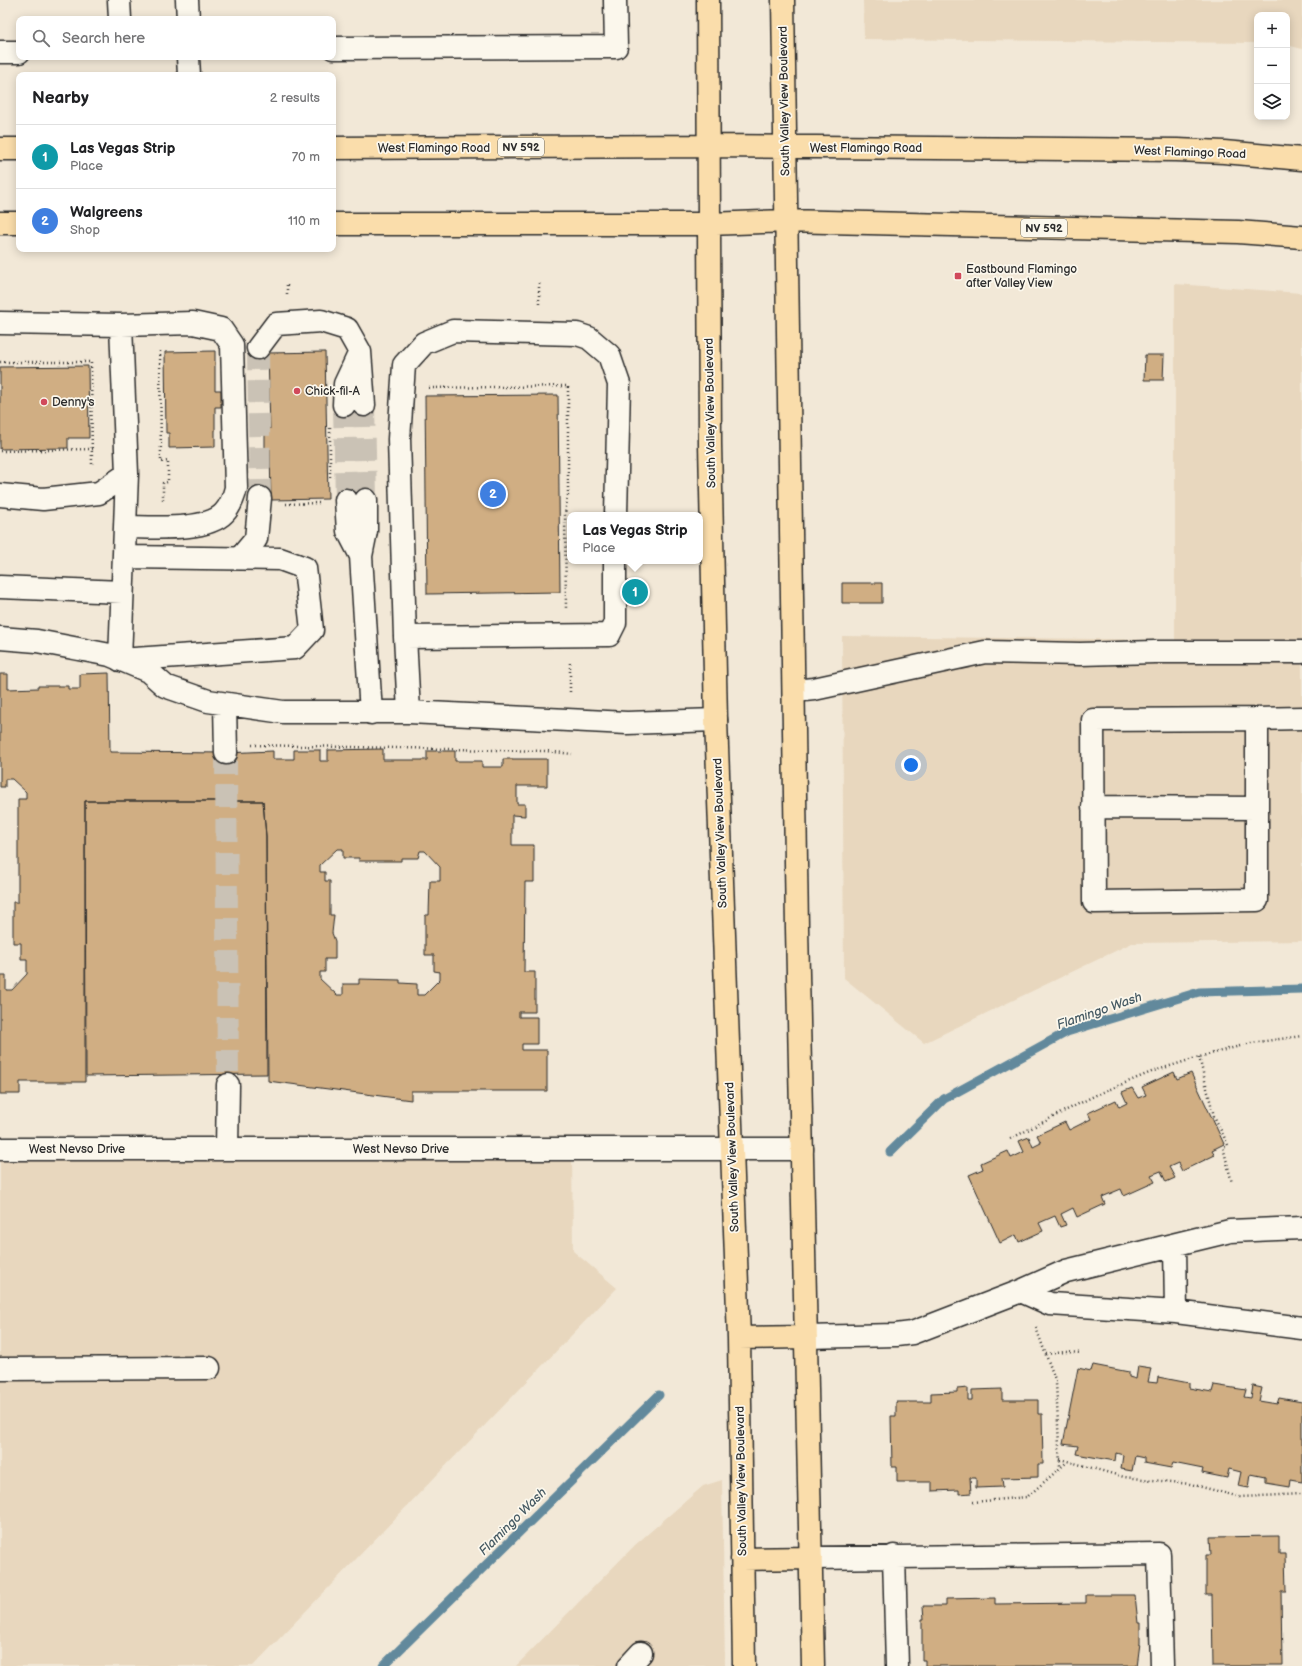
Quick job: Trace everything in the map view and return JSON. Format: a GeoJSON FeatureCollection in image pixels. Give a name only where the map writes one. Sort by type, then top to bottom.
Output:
{"type":"FeatureCollection","features":[{"type":"Feature","properties":{"kind":"main road","name":"South Valley View Boulevard"},"geometry":{"type":"LineString","coordinates":[[708,0],[710,444],[716,720],[739,1338],[744,1666]]}},
{"type":"Feature","properties":{"kind":"main road","name":"South Valley View Boulevard"},"geometry":{"type":"LineString","coordinates":[[783,0],[802,1149],[813,1666]]}},
{"type":"Feature","properties":{"kind":"main road","name":"West Flamingo Road"},"geometry":{"type":"LineString","coordinates":[[336,148],[709,146],[1177,150],[1224,152],[1302,160]]}},
{"type":"Feature","properties":{"kind":"main road"},"geometry":{"type":"LineString","coordinates":[[0,149],[16,149]]}},
{"type":"Feature","properties":{"kind":"main road","name":"NV 592"},"geometry":{"type":"LineString","coordinates":[[336,224],[709,224],[786,222],[1238,232],[1302,236]]}},
{"type":"Feature","properties":{"kind":"main road"},"geometry":{"type":"LineString","coordinates":[[0,223],[16,223]]}},
{"type":"Feature","properties":{"kind":"main road"},"geometry":{"type":"LineString","coordinates":[[739,1338],[806,1337]]}},
{"type":"Feature","properties":{"kind":"main road"},"geometry":{"type":"LineString","coordinates":[[742,1559],[811,1558]]}},
{"type":"Feature","properties":{"kind":"street"},"geometry":{"type":"LineString","coordinates":[[119,0],[120,16]]}},
{"type":"Feature","properties":{"kind":"street"},"geometry":{"type":"LineString","coordinates":[[187,0],[188,16]]}},
{"type":"Feature","properties":{"kind":"street"},"geometry":{"type":"LineString","coordinates":[[336,48],[616,47],[615,0]]}},
{"type":"Feature","properties":{"kind":"street"},"geometry":{"type":"LineString","coordinates":[[0,52],[16,52]]}},
{"type":"Feature","properties":{"kind":"street"},"geometry":{"type":"LineString","coordinates":[[188,60],[189,72]]}},
{"type":"Feature","properties":{"kind":"street"},"geometry":{"type":"LineString","coordinates":[[258,348],[276,324],[321,321],[347,329],[360,352],[345,384],[354,405]]}},
{"type":"Feature","properties":{"kind":"street"},"geometry":{"type":"LineString","coordinates":[[0,323],[121,325],[193,323],[221,329],[232,345],[236,488],[232,501],[225,512],[214,521],[200,525],[125,527]]}},
{"type":"Feature","properties":{"kind":"street"},"geometry":{"type":"LineString","coordinates":[[120,660],[127,474],[121,325]]}},
{"type":"Feature","properties":{"kind":"street"},"geometry":{"type":"LineString","coordinates":[[409,712],[405,637],[399,439],[404,365],[424,343],[453,331],[578,334],[589,338],[609,356],[619,384],[616,512]]}},
{"type":"Feature","properties":{"kind":"street"},"geometry":{"type":"LineString","coordinates":[[0,495],[43,499],[99,493],[127,474]]}},
{"type":"Feature","properties":{"kind":"street"},"geometry":{"type":"LineString","coordinates":[[347,496],[366,531],[361,556],[371,713]]}},
{"type":"Feature","properties":{"kind":"street"},"geometry":{"type":"LineString","coordinates":[[240,558],[256,539],[260,498]]}},
{"type":"Feature","properties":{"kind":"street"},"geometry":{"type":"LineString","coordinates":[[120,660],[296,648],[312,630],[305,568],[280,559],[124,557]]}},
{"type":"Feature","properties":{"kind":"street"},"geometry":{"type":"LineString","coordinates":[[405,637],[609,635],[614,623],[615,564]]}},
{"type":"Feature","properties":{"kind":"street"},"geometry":{"type":"LineString","coordinates":[[0,587],[122,592]]}},
{"type":"Feature","properties":{"kind":"street"},"geometry":{"type":"LineString","coordinates":[[0,638],[37,641],[110,655],[148,671],[165,686],[208,702],[283,712],[409,712],[627,722],[716,720]]}},
{"type":"Feature","properties":{"kind":"street"},"geometry":{"type":"LineString","coordinates":[[794,691],[814,689],[985,652],[1080,654],[1155,652],[1302,652]]}},
{"type":"Feature","properties":{"kind":"street"},"geometry":{"type":"LineString","coordinates":[[225,704],[226,749]]}},
{"type":"Feature","properties":{"kind":"street"},"geometry":{"type":"LineString","coordinates":[[1257,719],[1257,900],[1094,902],[1093,720],[1302,718]]}},
{"type":"Feature","properties":{"kind":"street"},"geometry":{"type":"LineString","coordinates":[[1093,807],[1257,808]]}},
{"type":"Feature","properties":{"kind":"street"},"geometry":{"type":"LineString","coordinates":[[227,1149],[228,1085]]}},
{"type":"Feature","properties":{"kind":"street","name":"West Nevso Drive"},"geometry":{"type":"LineString","coordinates":[[0,1149],[802,1149]]}},
{"type":"Feature","properties":{"kind":"street"},"geometry":{"type":"LineString","coordinates":[[806,1337],[896,1336],[912,1333],[1021,1291],[1066,1271],[1230,1231],[1302,1228]]}},
{"type":"Feature","properties":{"kind":"street"},"geometry":{"type":"LineString","coordinates":[[1175,1245],[1176,1312]]}},
{"type":"Feature","properties":{"kind":"street"},"geometry":{"type":"LineString","coordinates":[[1021,1291],[1050,1304],[1176,1312],[1302,1328]]}},
{"type":"Feature","properties":{"kind":"street"},"geometry":{"type":"LineString","coordinates":[[0,1369],[209,1368]]}},
{"type":"Feature","properties":{"kind":"street"},"geometry":{"type":"LineString","coordinates":[[811,1558],[1159,1554],[1162,1666]]}},
{"type":"Feature","properties":{"kind":"street"},"geometry":{"type":"LineString","coordinates":[[894,1556],[897,1666]]}},
{"type":"Feature","properties":{"kind":"path"},"geometry":{"type":"LineString","coordinates":[[539,283],[539,313]]}},
{"type":"Feature","properties":{"kind":"path"},"geometry":{"type":"LineString","coordinates":[[160,347],[161,462],[168,461],[168,482],[163,483],[163,503]]}},
{"type":"Feature","properties":{"kind":"path"},"geometry":{"type":"LineString","coordinates":[[0,362],[91,362],[93,449],[92,472]]}},
{"type":"Feature","properties":{"kind":"path"},"geometry":{"type":"LineString","coordinates":[[402,388],[568,386],[568,495],[564,513],[566,610]]}},
{"type":"Feature","properties":{"kind":"path"},"geometry":{"type":"LineString","coordinates":[[330,424],[347,496]]}},
{"type":"Feature","properties":{"kind":"path"},"geometry":{"type":"LineString","coordinates":[[0,451],[93,449]]}},
{"type":"Feature","properties":{"kind":"path"},"geometry":{"type":"LineString","coordinates":[[284,504],[323,502]]}},
{"type":"Feature","properties":{"kind":"path"},"geometry":{"type":"LineString","coordinates":[[570,664],[570,695]]}},
{"type":"Feature","properties":{"kind":"path"},"geometry":{"type":"LineString","coordinates":[[226,749],[546,751],[572,754]]}},
{"type":"Feature","properties":{"kind":"path"},"geometry":{"type":"LineString","coordinates":[[1010,1139],[1096,1095],[1154,1071],[1251,1043],[1302,1036]]}},
{"type":"Feature","properties":{"kind":"path"},"geometry":{"type":"LineString","coordinates":[[1199,1057],[1214,1116],[1228,1145],[1223,1147],[1232,1183]]}},
{"type":"Feature","properties":{"kind":"path"},"geometry":{"type":"LineString","coordinates":[[1036,1326],[1056,1382],[1060,1468]]}},
{"type":"Feature","properties":{"kind":"path"},"geometry":{"type":"LineString","coordinates":[[1046,1354],[1065,1352],[1081,1353]]}},
{"type":"Feature","properties":{"kind":"path"},"geometry":{"type":"LineString","coordinates":[[1060,1459],[1124,1477],[1190,1484],[1240,1497],[1302,1494]]}},
{"type":"Feature","properties":{"kind":"path"},"geometry":{"type":"LineString","coordinates":[[973,1502],[1027,1497],[1068,1461]]}},
{"type":"Feature","properties":{"kind":"shaded area"},"geometry":{"type":"Polygon","coordinates":[[[863,0],[1302,0],[1302,49],[1290,46],[1290,12],[1254,12],[1254,43],[864,39],[863,0]]]}},
{"type":"Feature","properties":{"kind":"shaded area"},"geometry":{"type":"Polygon","coordinates":[[[1175,284],[1302,293],[1302,941],[1132,943],[924,1043],[844,978],[842,636],[1175,640],[1175,284]]]}},
{"type":"Feature","properties":{"kind":"shaded area"},"geometry":{"type":"Polygon","coordinates":[[[0,1149],[572,1150],[573,1251],[617,1288],[253,1666],[0,1666],[0,1149]]]}},
{"type":"Feature","properties":{"kind":"shaded area"},"geometry":{"type":"Polygon","coordinates":[[[722,1480],[725,1666],[516,1666],[635,1545],[703,1486],[722,1480]]]}},
{"type":"Feature","properties":{"kind":"building"},"geometry":{"type":"Polygon","coordinates":[[[215,351],[215,390],[221,390],[221,407],[215,407],[215,447],[169,448],[169,433],[166,433],[165,352],[215,351]]]}},
{"type":"Feature","properties":{"kind":"building","name":"Chick-fil-A"},"geometry":{"type":"Polygon","coordinates":[[[325,352],[328,499],[271,500],[270,449],[265,449],[265,429],[270,429],[268,353],[325,352]]]}},
{"type":"Feature","properties":{"kind":"building"},"geometry":{"type":"Polygon","coordinates":[[[1145,355],[1164,355],[1163,380],[1144,380],[1145,355]]]}},
{"type":"Feature","properties":{"kind":"building","name":"Denny's"},"geometry":{"type":"Polygon","coordinates":[[[88,366],[89,438],[68,438],[68,448],[0,449],[0,367],[88,366]]]}},
{"type":"Feature","properties":{"kind":"building"},"geometry":{"type":"Polygon","coordinates":[[[558,395],[560,592],[427,594],[425,396],[558,395]]]}},
{"type":"Feature","properties":{"kind":"building"},"geometry":{"type":"Polygon","coordinates":[[[842,583],[882,583],[882,603],[842,603],[842,583]]]}},
{"type":"Feature","properties":{"kind":"building"},"geometry":{"type":"Polygon","coordinates":[[[109,673],[110,752],[226,753],[273,751],[273,759],[294,759],[294,750],[320,750],[320,761],[328,761],[328,750],[383,749],[383,760],[427,760],[427,751],[455,751],[455,761],[482,761],[482,767],[503,767],[503,759],[547,759],[547,786],[517,786],[517,804],[525,804],[525,816],[512,815],[512,845],[534,845],[534,882],[525,882],[524,972],[535,972],[535,1012],[519,1012],[519,1017],[537,1017],[537,1044],[522,1044],[522,1050],[547,1050],[547,1091],[411,1091],[411,1100],[268,1081],[266,836],[263,801],[85,801],[85,1082],[20,1082],[20,1094],[0,1094],[0,976],[6,976],[6,990],[12,990],[27,974],[27,959],[21,959],[21,943],[13,943],[13,902],[18,902],[18,799],[26,799],[26,792],[12,779],[5,779],[5,787],[0,787],[0,674],[8,674],[8,689],[38,688],[38,686],[68,686],[68,689],[80,689],[80,674],[109,673]],[[337,849],[320,865],[320,872],[325,872],[325,881],[330,881],[330,915],[334,915],[332,933],[335,941],[335,959],[325,959],[325,972],[320,972],[320,979],[337,995],[343,995],[343,984],[359,984],[359,979],[400,980],[400,983],[417,984],[417,995],[424,995],[440,979],[440,972],[434,971],[434,955],[425,955],[425,915],[429,915],[430,881],[440,881],[440,867],[425,851],[420,851],[418,858],[401,858],[401,861],[359,861],[359,858],[343,858],[343,849],[337,849]]]}},
{"type":"Feature","properties":{"kind":"building"},"geometry":{"type":"Polygon","coordinates":[[[85,801],[263,801],[266,836],[267,1074],[86,1076],[85,801]]]}},
{"type":"Feature","properties":{"kind":"building"},"geometry":{"type":"Polygon","coordinates":[[[1174,1072],[1177,1079],[1191,1073],[1224,1144],[1212,1150],[1215,1155],[1182,1171],[1178,1163],[1169,1167],[1175,1178],[1166,1182],[1161,1171],[1151,1175],[1155,1182],[1124,1196],[1121,1189],[1102,1197],[1105,1204],[1077,1217],[1073,1208],[1061,1214],[1066,1225],[1060,1227],[1055,1216],[1039,1223],[1043,1231],[1019,1242],[1016,1235],[1000,1243],[969,1175],[983,1169],[981,1163],[1008,1151],[1011,1158],[1024,1152],[1019,1141],[1029,1137],[1033,1147],[1041,1143],[1037,1135],[1065,1122],[1069,1130],[1091,1119],[1088,1113],[1116,1100],[1119,1107],[1127,1103],[1122,1092],[1132,1088],[1138,1098],[1146,1095],[1142,1087],[1174,1072]]]}},
{"type":"Feature","properties":{"kind":"building"},"geometry":{"type":"Polygon","coordinates":[[[1093,1365],[1129,1372],[1129,1377],[1136,1379],[1138,1366],[1151,1368],[1148,1382],[1157,1383],[1158,1377],[1189,1383],[1189,1388],[1212,1392],[1214,1385],[1246,1390],[1244,1397],[1251,1398],[1253,1386],[1262,1388],[1259,1401],[1277,1404],[1279,1398],[1302,1402],[1302,1482],[1291,1480],[1290,1487],[1266,1483],[1266,1477],[1251,1474],[1249,1488],[1238,1486],[1241,1472],[1229,1469],[1227,1478],[1202,1473],[1203,1469],[1173,1463],[1171,1468],[1144,1463],[1144,1458],[1135,1456],[1132,1471],[1121,1469],[1123,1455],[1116,1453],[1115,1461],[1076,1454],[1078,1446],[1063,1444],[1078,1368],[1091,1371],[1093,1365]]]}},
{"type":"Feature","properties":{"kind":"building"},"geometry":{"type":"Polygon","coordinates":[[[968,1388],[968,1400],[972,1400],[972,1390],[1002,1389],[1002,1400],[1038,1400],[1038,1414],[1042,1414],[1043,1464],[1038,1464],[1038,1477],[1002,1478],[1003,1487],[976,1488],[976,1478],[970,1478],[971,1493],[959,1494],[959,1490],[932,1491],[932,1482],[897,1482],[897,1467],[892,1467],[891,1416],[896,1416],[896,1402],[931,1402],[931,1393],[957,1392],[957,1389],[968,1388]]]}},
{"type":"Feature","properties":{"kind":"building"},"geometry":{"type":"Polygon","coordinates":[[[1279,1536],[1279,1554],[1285,1554],[1286,1591],[1281,1591],[1282,1666],[1213,1666],[1212,1595],[1206,1595],[1206,1555],[1211,1555],[1210,1537],[1279,1536]]]}},
{"type":"Feature","properties":{"kind":"building"},"geometry":{"type":"Polygon","coordinates":[[[1086,1595],[1135,1595],[1138,1623],[1140,1623],[1140,1643],[1137,1666],[925,1666],[925,1660],[922,1660],[922,1619],[924,1619],[923,1606],[946,1606],[946,1599],[995,1598],[995,1604],[1086,1603],[1086,1595]]]}},
{"type":"Feature","properties":{"kind":"waterway","name":"Flamingo Wash"},"geometry":{"type":"LineString","coordinates":[[890,1152],[944,1099],[1067,1032],[1199,992],[1302,989]]}},
{"type":"Feature","properties":{"kind":"waterway","name":"Flamingo Wash"},"geometry":{"type":"LineString","coordinates":[[383,1666],[659,1395]]}},
{"type":"Feature","properties":{"kind":"tunnel"},"geometry":{"type":"LineString","coordinates":[[258,348],[260,498]]}},
{"type":"Feature","properties":{"kind":"tunnel"},"geometry":{"type":"LineString","coordinates":[[344,405],[346,500]]}},
{"type":"Feature","properties":{"kind":"tunnel"},"geometry":{"type":"LineString","coordinates":[[364,405],[366,500]]}},
{"type":"Feature","properties":{"kind":"tunnel"},"geometry":{"type":"LineString","coordinates":[[226,753],[228,1085]]}},
{"type":"Feature","properties":{"kind":"place","name":"Eastbound Flamingo after Valley View"},"geometry":{"type":"Point","coordinates":[958,276]}},
{"type":"Feature","properties":{"kind":"place","name":"Chick-fil-A"},"geometry":{"type":"Point","coordinates":[297,391]}},
{"type":"Feature","properties":{"kind":"place","name":"Denny's"},"geometry":{"type":"Point","coordinates":[44,402]}},
{"type":"Feature","properties":{"kind":"place","name":"Walgreens"},"geometry":{"type":"Point","coordinates":[493,494]}},
{"type":"Feature","properties":{"kind":"place","name":"Las Vegas Strip"},"geometry":{"type":"Point","coordinates":[635,592]}}]}
